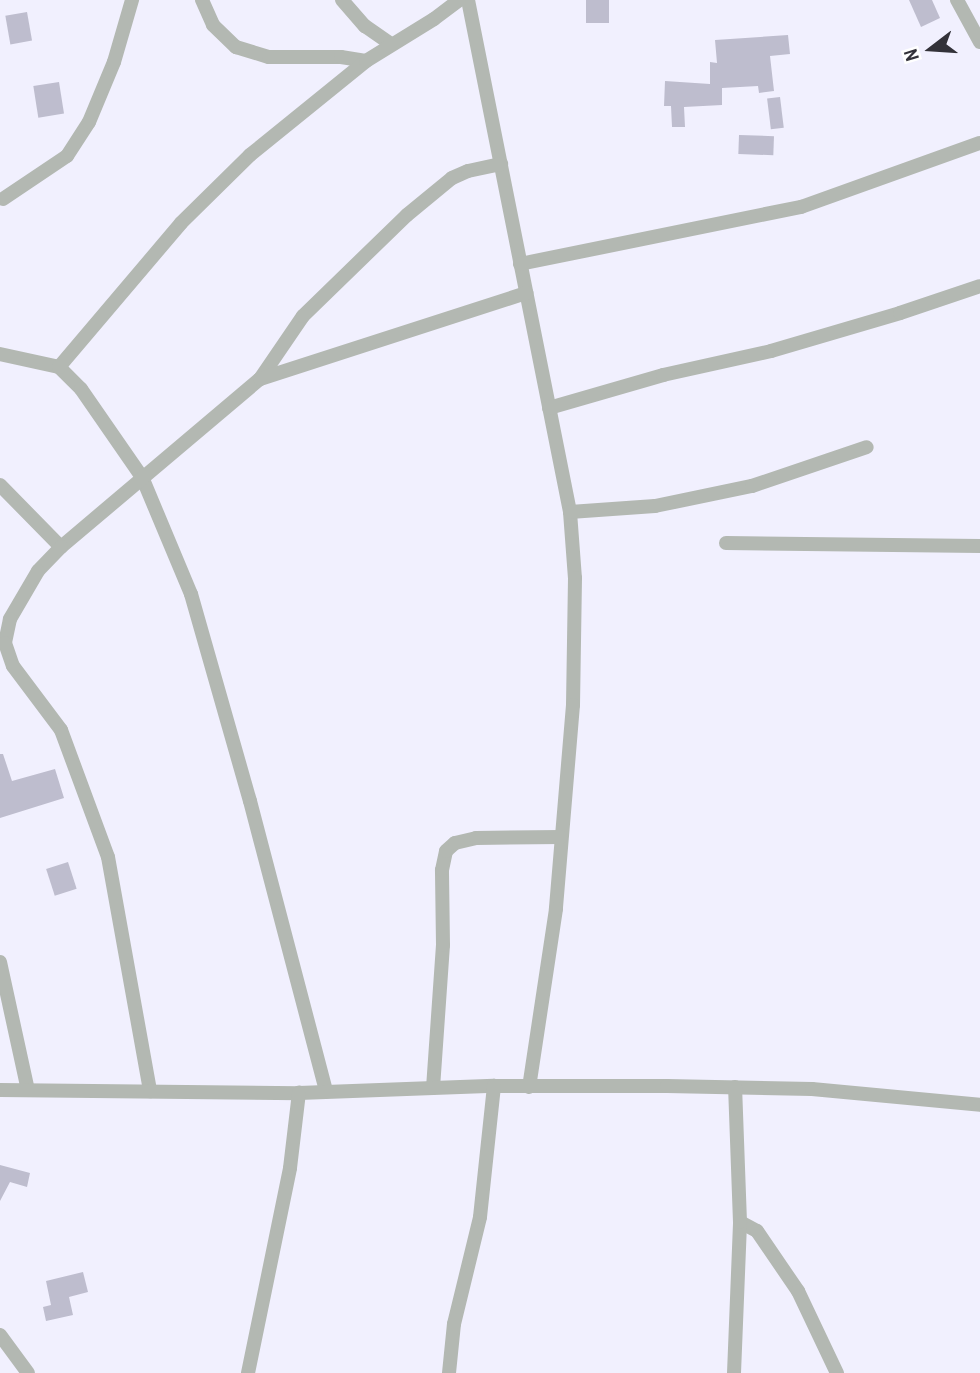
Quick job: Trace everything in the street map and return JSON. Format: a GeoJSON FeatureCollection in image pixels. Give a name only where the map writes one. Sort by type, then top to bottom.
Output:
{"type":"FeatureCollection","features":[{"type":"Feature","properties":{"kind":"street"},"geometry":{"type":"LineString","coordinates":[[1,199],[67,156],[82,133],[114,62],[132,0]]}},
{"type":"Feature","properties":{"kind":"street"},"geometry":{"type":"LineString","coordinates":[[202,0],[214,24],[236,47],[269,57],[341,57],[366,61]]}},
{"type":"Feature","properties":{"kind":"street"},"geometry":{"type":"LineString","coordinates":[[342,0],[365,26],[391,44]]}},
{"type":"Feature","properties":{"kind":"street"},"geometry":{"type":"LineString","coordinates":[[59,367],[181,223],[250,155],[366,61],[434,19],[459,0]]}},
{"type":"Feature","properties":{"kind":"street"},"geometry":{"type":"LineString","coordinates":[[468,0],[570,512],[575,578],[573,705],[556,909],[529,1087]]}},
{"type":"Feature","properties":{"kind":"street"},"geometry":{"type":"LineString","coordinates":[[957,0],[980,42]]}},
{"type":"Feature","properties":{"kind":"street"},"geometry":{"type":"LineString","coordinates":[[520,264],[801,207],[980,143]]}},
{"type":"Feature","properties":{"kind":"street"},"geometry":{"type":"LineString","coordinates":[[150,1091],[108,858],[61,730],[13,666],[5,643],[10,620],[31,583],[61,547],[260,379],[303,316],[407,215],[452,178],[468,171],[501,164]]}},
{"type":"Feature","properties":{"kind":"street"},"geometry":{"type":"LineString","coordinates":[[549,408],[663,375],[784,347],[980,286]]}},
{"type":"Feature","properties":{"kind":"street"},"geometry":{"type":"LineString","coordinates":[[260,379],[526,293]]}},
{"type":"Feature","properties":{"kind":"street"},"geometry":{"type":"LineString","coordinates":[[0,354],[59,367],[81,389],[142,477],[191,594],[250,801],[326,1091]]}},
{"type":"Feature","properties":{"kind":"street"},"geometry":{"type":"LineString","coordinates":[[570,512],[655,506],[752,486],[867,447]]}},
{"type":"Feature","properties":{"kind":"street"},"geometry":{"type":"LineString","coordinates":[[0,485],[50,532],[61,547]]}},
{"type":"Feature","properties":{"kind":"street"},"geometry":{"type":"LineString","coordinates":[[726,543],[980,546]]}},
{"type":"Feature","properties":{"kind":"street"},"geometry":{"type":"LineString","coordinates":[[432,1088],[443,945],[442,870],[446,851],[455,843],[476,838],[561,837]]}},
{"type":"Feature","properties":{"kind":"street"},"geometry":{"type":"LineString","coordinates":[[0,962],[28,1090]]}},
{"type":"Feature","properties":{"kind":"street"},"geometry":{"type":"LineString","coordinates":[[449,1373],[454,1324],[480,1217],[494,1086]]}},
{"type":"Feature","properties":{"kind":"street"},"geometry":{"type":"LineString","coordinates":[[0,1090],[299,1093],[494,1086],[735,1087],[812,1089],[980,1105]]}},
{"type":"Feature","properties":{"kind":"street"},"geometry":{"type":"LineString","coordinates":[[734,1373],[740,1222],[735,1087]]}},
{"type":"Feature","properties":{"kind":"street"},"geometry":{"type":"LineString","coordinates":[[248,1373],[290,1168],[299,1093]]}},
{"type":"Feature","properties":{"kind":"street"},"geometry":{"type":"LineString","coordinates":[[740,1222],[757,1231],[798,1291],[837,1373]]}},
{"type":"Feature","properties":{"kind":"street"},"geometry":{"type":"LineString","coordinates":[[0,1335],[28,1373]]}},
{"type":"Feature","properties":{"kind":"building"},"geometry":{"type":"Polygon","coordinates":[[[586,0],[609,0],[609,23],[586,23],[586,0]]]}},
{"type":"Feature","properties":{"kind":"building"},"geometry":{"type":"Polygon","coordinates":[[[909,0],[932,0],[940,18],[921,27],[909,0]]]}},
{"type":"Feature","properties":{"kind":"building"},"geometry":{"type":"Polygon","coordinates":[[[27,12],[32,41],[10,44],[5,16],[27,12]]]}},
{"type":"Feature","properties":{"kind":"building"},"geometry":{"type":"Polygon","coordinates":[[[788,35],[790,54],[770,56],[774,91],[759,93],[758,86],[722,88],[722,105],[684,107],[685,127],[672,127],[671,106],[664,106],[665,81],[710,84],[710,62],[717,63],[715,40],[788,35]]]}},
{"type":"Feature","properties":{"kind":"building"},"geometry":{"type":"Polygon","coordinates":[[[59,82],[64,114],[38,118],[33,86],[59,82]]]}},
{"type":"Feature","properties":{"kind":"building"},"geometry":{"type":"Polygon","coordinates":[[[780,97],[784,128],[771,129],[767,99],[780,97]]]}},
{"type":"Feature","properties":{"kind":"building"},"geometry":{"type":"Polygon","coordinates":[[[739,135],[774,136],[773,155],[738,154],[739,135]]]}},
{"type":"Feature","properties":{"kind":"building"},"geometry":{"type":"Polygon","coordinates":[[[0,754],[3,754],[12,781],[55,769],[64,798],[0,818],[0,754]]]}},
{"type":"Feature","properties":{"kind":"building"},"geometry":{"type":"Polygon","coordinates":[[[68,862],[77,889],[55,896],[46,869],[68,862]]]}},
{"type":"Feature","properties":{"kind":"building"},"geometry":{"type":"Polygon","coordinates":[[[0,1165],[30,1173],[27,1187],[10,1182],[0,1201],[0,1165]]]}},
{"type":"Feature","properties":{"kind":"building"},"geometry":{"type":"Polygon","coordinates":[[[83,1272],[88,1292],[69,1297],[73,1315],[46,1321],[43,1307],[51,1305],[46,1281],[83,1272]]]}}]}
